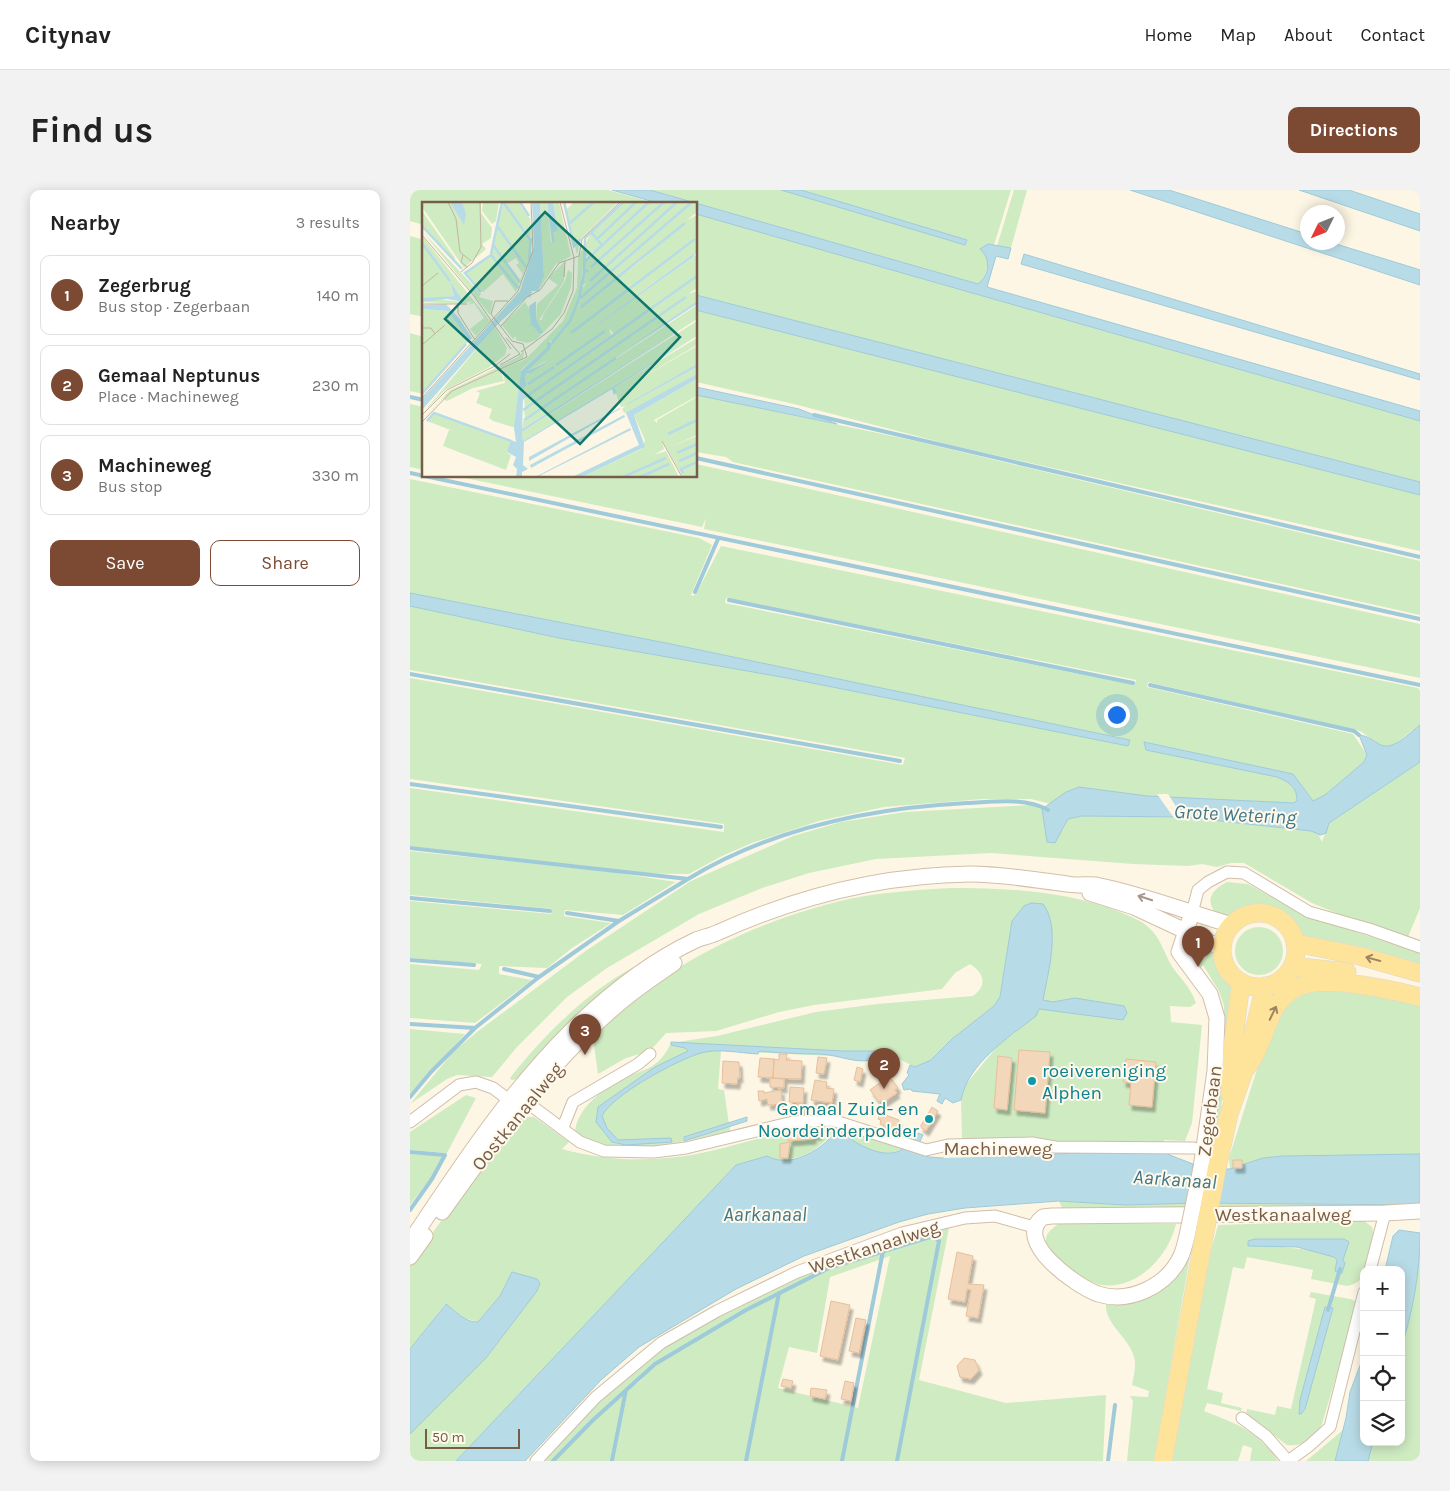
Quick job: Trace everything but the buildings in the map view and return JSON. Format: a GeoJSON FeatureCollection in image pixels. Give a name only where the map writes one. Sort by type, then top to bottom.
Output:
{"type":"FeatureCollection","features":[{"type":"Feature","properties":{"kind":"main road","name":"Oostkanaalweg"},"geometry":{"type":"LineString","coordinates":[[410,1242],[509,1100],[575,1028],[609,997],[672,953],[699,939],[711,936],[759,914],[803,899],[890,881],[970,874],[1005,876],[1070,885],[1094,885],[1232,925]]}},
{"type":"Feature","properties":{"kind":"main road","name":"Oostkanaalweg"},"geometry":{"type":"LineString","coordinates":[[1070,885],[1134,907],[1222,948]]}},
{"type":"Feature","properties":{"kind":"main road"},"geometry":{"type":"LineString","coordinates":[[1185,930],[1192,913]]}},
{"type":"Feature","properties":{"kind":"main road"},"geometry":{"type":"LineString","coordinates":[[1258,913],[1280,920],[1288,927],[1295,943],[1295,957],[1292,966],[1281,980],[1265,986],[1252,986],[1241,982],[1227,968],[1222,948],[1225,935],[1232,925],[1247,915],[1258,913]]}},
{"type":"Feature","properties":{"kind":"main road","name":"Zegerbaan"},"geometry":{"type":"LineString","coordinates":[[1163,1461],[1198,1226],[1209,1168],[1215,1070],[1217,1018],[1210,994],[1179,952],[1185,930]]}},
{"type":"Feature","properties":{"kind":"main road","name":"Oostkanaalweg"},"geometry":{"type":"LineString","coordinates":[[410,1257],[525,1101],[575,1045],[616,1006],[702,945],[711,936]]}},
{"type":"Feature","properties":{"kind":"main road"},"geometry":{"type":"LineString","coordinates":[[1295,943],[1360,956],[1420,973]]}},
{"type":"Feature","properties":{"kind":"main road"},"geometry":{"type":"LineString","coordinates":[[1292,966],[1359,974],[1420,986]]}},
{"type":"Feature","properties":{"kind":"main road","name":"Zegerbaan"},"geometry":{"type":"LineString","coordinates":[[1229,1114],[1233,1045],[1241,982]]}},
{"type":"Feature","properties":{"kind":"main road"},"geometry":{"type":"LineString","coordinates":[[1244,1071],[1253,1060],[1278,1004],[1298,986],[1328,982],[1420,997]]}},
{"type":"Feature","properties":{"kind":"main road","name":"Zegerbaan"},"geometry":{"type":"LineString","coordinates":[[1209,1168],[1244,1071],[1265,986]]}},
{"type":"Feature","properties":{"kind":"main road","name":"Westkanaalweg"},"geometry":{"type":"LineString","coordinates":[[1034,1227],[1042,1216],[1385,1213],[1420,1210]]}},
{"type":"Feature","properties":{"kind":"main road","name":"Zegerbaan"},"geometry":{"type":"LineString","coordinates":[[1034,1227],[1034,1238],[1037,1246],[1046,1257],[1078,1284],[1099,1294],[1124,1296],[1142,1292],[1158,1284],[1174,1269],[1198,1226]]}},
{"type":"Feature","properties":{"kind":"street"},"geometry":{"type":"LineString","coordinates":[[1192,913],[1198,890],[1208,882],[1227,872],[1244,873],[1310,912],[1369,929],[1420,947]]}},
{"type":"Feature","properties":{"kind":"street"},"geometry":{"type":"LineString","coordinates":[[563,1127],[573,1102],[638,1064],[650,1054]]}},
{"type":"Feature","properties":{"kind":"street"},"geometry":{"type":"LineString","coordinates":[[410,1122],[459,1085],[467,1082],[485,1084],[509,1100],[525,1101]]}},
{"type":"Feature","properties":{"kind":"street","name":"Machineweg"},"geometry":{"type":"LineString","coordinates":[[525,1101],[563,1127],[580,1142],[604,1151],[654,1152],[686,1148],[793,1122],[832,1120],[926,1150],[948,1145],[1032,1144],[1055,1147],[1194,1148]]}},
{"type":"Feature","properties":{"kind":"street"},"geometry":{"type":"LineString","coordinates":[[1371,1266],[1385,1213]]}},
{"type":"Feature","properties":{"kind":"street","name":"Westkanaalweg"},"geometry":{"type":"LineString","coordinates":[[536,1461],[596,1397],[661,1343],[718,1311],[797,1272],[902,1233],[965,1218],[995,1216],[1034,1227]]}},
{"type":"Feature","properties":{"kind":"street"},"geometry":{"type":"LineString","coordinates":[[1242,1418],[1266,1436],[1288,1461],[1309,1446],[1330,1427],[1360,1308]]}},
{"type":"Feature","properties":{"kind":"green space"},"geometry":{"type":"Polygon","coordinates":[[[410,190],[608,190],[651,202],[422,202],[422,224],[410,221],[410,190]]]}},
{"type":"Feature","properties":{"kind":"green space"},"geometry":{"type":"Polygon","coordinates":[[[650,190],[781,190],[965,245],[966,240],[801,190],[1011,190],[994,245],[988,244],[986,271],[978,284],[698,204],[698,202],[650,190]]]}},
{"type":"Feature","properties":{"kind":"green space"},"geometry":{"type":"Polygon","coordinates":[[[1014,190],[1027,190],[1011,248],[997,246],[1014,190]]]}},
{"type":"Feature","properties":{"kind":"green space"},"geometry":{"type":"Polygon","coordinates":[[[698,215],[1420,421],[1420,482],[698,296],[698,215]]]}},
{"type":"Feature","properties":{"kind":"green space"},"geometry":{"type":"Polygon","coordinates":[[[410,236],[422,239],[422,317],[410,314],[410,236]]]}},
{"type":"Feature","properties":{"kind":"green space"},"geometry":{"type":"Polygon","coordinates":[[[698,311],[1420,495],[1420,551],[955,446],[794,404],[698,382],[698,311]]]}},
{"type":"Feature","properties":{"kind":"green space"},"geometry":{"type":"Polygon","coordinates":[[[410,333],[422,336],[422,394],[410,391],[410,333]]]}},
{"type":"Feature","properties":{"kind":"green space"},"geometry":{"type":"Polygon","coordinates":[[[698,395],[911,440],[1420,561],[1420,615],[733,462],[726,457],[698,452],[698,395]]]}},
{"type":"Feature","properties":{"kind":"green space"},"geometry":{"type":"Polygon","coordinates":[[[410,404],[422,407],[422,470],[410,467],[410,404]]]}},
{"type":"Feature","properties":{"kind":"green space"},"geometry":{"type":"Polygon","coordinates":[[[698,464],[1420,624],[1420,678],[704,529],[706,518],[702,527],[465,478],[698,478],[698,464]]]}},
{"type":"Feature","properties":{"kind":"green space"},"geometry":{"type":"Polygon","coordinates":[[[410,479],[699,538],[712,545],[691,595],[693,596],[696,594],[721,546],[1418,688],[1420,691],[1420,725],[1392,746],[1382,746],[1360,731],[1148,682],[1147,687],[1353,734],[1367,755],[1364,762],[1325,795],[1313,801],[1293,774],[1144,742],[1146,750],[1277,777],[1292,786],[1296,792],[1297,801],[1295,803],[1147,796],[1079,787],[1066,792],[1051,804],[1031,799],[983,799],[884,807],[819,821],[752,843],[722,856],[689,874],[618,873],[676,882],[623,915],[565,910],[564,916],[611,923],[572,948],[547,968],[499,966],[499,974],[532,980],[475,1023],[410,1018],[410,964],[479,970],[482,964],[410,958],[410,901],[551,914],[552,909],[410,895],[410,851],[585,869],[410,846],[410,788],[724,832],[724,824],[410,779],[410,678],[903,765],[905,758],[410,670],[410,606],[559,638],[787,678],[1128,746],[1130,740],[671,644],[410,593],[410,479]],[[726,598],[725,603],[1134,685],[1136,680],[726,598]]]}},
{"type":"Feature","properties":{"kind":"green space"},"geometry":{"type":"Polygon","coordinates":[[[1420,762],[1420,908],[1408,937],[1346,917],[1312,903],[1244,863],[1231,863],[1217,867],[1202,864],[1188,866],[1133,864],[991,853],[876,859],[809,873],[762,888],[699,914],[607,968],[567,997],[517,1047],[492,1077],[457,1075],[447,1079],[410,1104],[454,1051],[587,950],[691,881],[793,836],[841,822],[905,812],[1030,805],[1042,809],[1047,841],[1063,830],[1068,819],[1082,816],[1184,817],[1311,831],[1321,835],[1319,836],[1322,842],[1329,823],[1420,762]]]}},
{"type":"Feature","properties":{"kind":"green space"},"geometry":{"type":"Polygon","coordinates":[[[1227,882],[1248,884],[1301,914],[1420,953],[1420,969],[1302,936],[1285,917],[1272,911],[1251,910],[1228,918],[1215,912],[1211,902],[1212,894],[1215,890],[1227,882]]]}},
{"type":"Feature","properties":{"kind":"green space"},"geometry":{"type":"Polygon","coordinates":[[[951,888],[1015,890],[1079,899],[1120,912],[1141,922],[1152,930],[1173,968],[1189,988],[1196,1003],[1190,1007],[1170,1006],[1171,1022],[1202,1025],[1192,1123],[1185,1141],[1164,1140],[1164,1144],[962,1140],[961,1100],[963,1088],[999,1044],[1015,1033],[1043,1000],[1048,976],[1012,921],[1000,997],[994,1006],[952,1039],[931,1060],[915,1067],[899,1059],[721,1051],[718,1089],[724,1090],[730,1131],[672,1143],[626,1148],[606,1146],[588,1141],[575,1131],[578,1121],[589,1103],[615,1083],[653,1066],[663,1057],[671,1043],[717,1036],[816,1012],[877,1004],[973,996],[981,988],[982,979],[978,971],[970,964],[955,973],[942,989],[814,1005],[779,1012],[716,1031],[666,1033],[650,1051],[626,1058],[598,1074],[593,1038],[618,1013],[646,990],[710,950],[780,919],[849,899],[887,893],[951,888]]]}},
{"type":"Feature","properties":{"kind":"green space"},"geometry":{"type":"Polygon","coordinates":[[[1254,927],[1264,927],[1276,934],[1283,946],[1283,956],[1276,968],[1264,975],[1254,975],[1246,971],[1239,964],[1235,956],[1235,946],[1239,938],[1246,931],[1254,927]]]}},
{"type":"Feature","properties":{"kind":"green space"},"geometry":{"type":"Polygon","coordinates":[[[1196,944],[1210,949],[1232,984],[1227,1068],[1217,1136],[1214,1136],[1221,1067],[1224,1068],[1224,1006],[1219,991],[1203,965],[1200,967],[1188,954],[1196,944]]]}},
{"type":"Feature","properties":{"kind":"green space"},"geometry":{"type":"Polygon","coordinates":[[[632,968],[598,999],[518,1079],[511,1080],[510,1078],[522,1063],[566,1017],[599,989],[632,968]]]}},
{"type":"Feature","properties":{"kind":"green space"},"geometry":{"type":"Polygon","coordinates":[[[1321,987],[1420,1001],[1420,1154],[1283,1156],[1263,1158],[1230,1169],[1229,1158],[1264,1047],[1277,1014],[1297,995],[1321,987]]]}},
{"type":"Feature","properties":{"kind":"green space"},"geometry":{"type":"Polygon","coordinates":[[[410,1029],[465,1034],[410,1094],[410,1029]]]}},
{"type":"Feature","properties":{"kind":"green space"},"geometry":{"type":"Polygon","coordinates":[[[466,1095],[476,1098],[447,1153],[410,1150],[410,1132],[466,1095]]]}},
{"type":"Feature","properties":{"kind":"green space"},"geometry":{"type":"Polygon","coordinates":[[[522,1117],[534,1117],[569,1142],[562,1149],[582,1154],[623,1159],[686,1156],[799,1130],[843,1127],[814,1150],[802,1156],[784,1160],[736,1165],[456,1461],[410,1461],[410,1434],[486,1358],[537,1291],[540,1283],[537,1279],[512,1272],[500,1296],[478,1322],[464,1318],[445,1304],[410,1349],[410,1264],[507,1130],[514,1121],[522,1117]]]}},
{"type":"Feature","properties":{"kind":"green space"},"geometry":{"type":"Polygon","coordinates":[[[848,1129],[905,1148],[890,1153],[876,1152],[849,1138],[848,1129]]]}},
{"type":"Feature","properties":{"kind":"green space"},"geometry":{"type":"Polygon","coordinates":[[[410,1154],[443,1156],[433,1175],[410,1205],[410,1154]]]}},
{"type":"Feature","properties":{"kind":"green space"},"geometry":{"type":"Polygon","coordinates":[[[1059,1201],[1125,1205],[1198,1203],[1395,1205],[1064,1212],[1059,1201]]]}},
{"type":"Feature","properties":{"kind":"green space"},"geometry":{"type":"Polygon","coordinates":[[[1363,1220],[1372,1227],[1372,1247],[1367,1266],[1360,1266],[1360,1280],[1351,1285],[1347,1286],[1311,1279],[1313,1270],[1247,1257],[1244,1269],[1233,1267],[1207,1389],[1223,1393],[1221,1403],[1242,1408],[1241,1411],[1207,1403],[1204,1411],[1237,1425],[1254,1435],[1263,1442],[1278,1461],[1250,1461],[1252,1448],[1243,1445],[1238,1461],[1170,1461],[1211,1250],[1218,1225],[1363,1220]],[[1344,1239],[1249,1240],[1313,1251],[1334,1257],[1337,1260],[1335,1271],[1345,1263],[1343,1260],[1349,1242],[1344,1239]]]}},
{"type":"Feature","properties":{"kind":"green space"},"geometry":{"type":"Polygon","coordinates":[[[1058,1224],[1176,1224],[1167,1247],[1150,1268],[1128,1282],[1102,1285],[1078,1275],[1053,1256],[1048,1249],[1046,1239],[1049,1232],[1058,1224]]]}},
{"type":"Feature","properties":{"kind":"green space"},"geometry":{"type":"Polygon","coordinates":[[[949,1228],[919,1380],[1006,1403],[1106,1395],[1103,1461],[614,1461],[628,1390],[644,1378],[629,1386],[609,1406],[625,1392],[611,1461],[541,1461],[617,1384],[678,1338],[714,1317],[790,1279],[870,1250],[949,1228]],[[890,1256],[830,1277],[817,1353],[789,1347],[778,1388],[858,1408],[890,1256]]]}},
{"type":"Feature","properties":{"kind":"green space"},"geometry":{"type":"Polygon","coordinates":[[[1420,1245],[1420,1461],[1364,1461],[1366,1446],[1405,1446],[1405,1307],[1420,1245]]]}},
{"type":"Feature","properties":{"kind":"green space"},"geometry":{"type":"Polygon","coordinates":[[[1190,1256],[1154,1461],[1127,1461],[1133,1401],[1130,1396],[1148,1397],[1149,1391],[1132,1385],[1135,1366],[1133,1354],[1112,1323],[1106,1310],[1106,1303],[1134,1301],[1155,1293],[1173,1278],[1190,1256]]]}},
{"type":"Feature","properties":{"kind":"green space"},"geometry":{"type":"Polygon","coordinates":[[[1311,1292],[1350,1299],[1355,1301],[1356,1309],[1322,1424],[1312,1437],[1303,1443],[1287,1445],[1246,1415],[1247,1409],[1275,1415],[1277,1406],[1291,1409],[1316,1299],[1309,1297],[1311,1292]]]}},
{"type":"Feature","properties":{"kind":"green space"},"geometry":{"type":"Polygon","coordinates":[[[1343,1430],[1335,1461],[1306,1461],[1343,1430]]]}},
{"type":"Feature","properties":{"kind":"water"},"geometry":{"type":"Polygon","coordinates":[[[612,190],[650,190],[692,202],[654,202],[612,190]]]}},
{"type":"Feature","properties":{"kind":"water"},"geometry":{"type":"Polygon","coordinates":[[[781,190],[801,190],[967,240],[965,245],[781,190]]]}},
{"type":"Feature","properties":{"kind":"water"},"geometry":{"type":"Polygon","coordinates":[[[1130,190],[1169,190],[1300,232],[1300,246],[1130,190]]]}},
{"type":"Feature","properties":{"kind":"water"},"geometry":{"type":"Polygon","coordinates":[[[1299,190],[1349,190],[1420,214],[1420,231],[1345,205],[1299,190]]]}},
{"type":"Feature","properties":{"kind":"water"},"geometry":{"type":"Polygon","coordinates":[[[698,204],[978,284],[985,276],[988,266],[986,257],[980,249],[988,244],[1011,248],[1008,259],[996,256],[987,287],[1420,411],[1420,421],[698,215],[698,204]]]}},
{"type":"Feature","properties":{"kind":"water"},"geometry":{"type":"Polygon","coordinates":[[[1345,247],[1414,268],[1420,270],[1420,285],[1313,250],[1345,250],[1345,247]]]}},
{"type":"Feature","properties":{"kind":"water"},"geometry":{"type":"Polygon","coordinates":[[[1024,254],[1420,374],[1420,380],[1021,264],[1024,254]]]}},
{"type":"Feature","properties":{"kind":"water"},"geometry":{"type":"Polygon","coordinates":[[[698,296],[1420,482],[1420,495],[698,311],[698,296]]]}},
{"type":"Feature","properties":{"kind":"water"},"geometry":{"type":"Polygon","coordinates":[[[698,387],[799,409],[837,424],[698,395],[698,387]]]}},
{"type":"Feature","properties":{"kind":"water"},"geometry":{"type":"Polygon","coordinates":[[[410,593],[671,644],[1130,740],[1128,746],[787,678],[559,638],[410,606],[410,593]]]}},
{"type":"Feature","properties":{"kind":"water","name":"Grote Wetering"},"geometry":{"type":"Polygon","coordinates":[[[1420,725],[1420,762],[1329,823],[1326,833],[1321,835],[1311,831],[1184,817],[1082,816],[1068,819],[1055,843],[1047,842],[1042,809],[1066,792],[1079,787],[1147,796],[1294,803],[1297,800],[1294,788],[1277,777],[1146,750],[1144,742],[1293,774],[1313,801],[1325,795],[1364,762],[1367,755],[1359,735],[1386,746],[1402,740],[1420,725]]]}},
{"type":"Feature","properties":{"kind":"water"},"geometry":{"type":"Polygon","coordinates":[[[1031,903],[1043,904],[1051,925],[1052,950],[1043,1000],[1053,1002],[1075,998],[1124,1006],[1127,1013],[1123,1020],[1039,1009],[1036,1016],[1002,1042],[980,1063],[965,1087],[961,1100],[953,1103],[945,1098],[942,1104],[937,1101],[940,1094],[912,1091],[911,1089],[904,1090],[902,1084],[909,1075],[907,1073],[910,1065],[915,1067],[931,1060],[952,1039],[994,1006],[1000,997],[1012,921],[1024,906],[1031,903]]]}},
{"type":"Feature","properties":{"kind":"water"},"geometry":{"type":"Polygon","coordinates":[[[671,1042],[876,1051],[876,1059],[862,1061],[820,1054],[759,1051],[758,1054],[722,1051],[701,1053],[646,1079],[618,1098],[602,1116],[607,1128],[618,1140],[671,1138],[672,1142],[626,1145],[612,1142],[596,1122],[598,1107],[655,1067],[688,1051],[685,1048],[671,1045],[671,1042]]]}},
{"type":"Feature","properties":{"kind":"water"},"geometry":{"type":"Polygon","coordinates":[[[747,1117],[747,1121],[684,1141],[684,1137],[747,1117]]]}},
{"type":"Feature","properties":{"kind":"water","name":"Aarkanaal"},"geometry":{"type":"Polygon","coordinates":[[[843,1127],[848,1129],[849,1138],[858,1144],[877,1152],[886,1153],[903,1149],[911,1143],[918,1133],[923,1135],[915,1152],[929,1157],[943,1158],[951,1149],[1032,1147],[1039,1155],[1124,1150],[1162,1152],[1193,1164],[1192,1169],[1230,1169],[1263,1158],[1283,1156],[1420,1154],[1420,1205],[1198,1203],[1125,1205],[1059,1201],[965,1208],[928,1214],[899,1222],[804,1256],[736,1289],[639,1347],[601,1380],[525,1461],[456,1461],[736,1165],[767,1156],[783,1160],[799,1158],[815,1150],[843,1127]]]}},
{"type":"Feature","properties":{"kind":"water"},"geometry":{"type":"Polygon","coordinates":[[[1399,1230],[1420,1233],[1419,1263],[1415,1291],[1405,1334],[1405,1266],[1386,1266],[1393,1236],[1399,1230]]]}},
{"type":"Feature","properties":{"kind":"water"},"geometry":{"type":"Polygon","coordinates":[[[1255,1239],[1344,1239],[1349,1242],[1343,1260],[1345,1263],[1340,1274],[1335,1271],[1337,1260],[1334,1257],[1297,1247],[1248,1246],[1248,1241],[1255,1239]]]}},
{"type":"Feature","properties":{"kind":"water"},"geometry":{"type":"Polygon","coordinates":[[[512,1272],[537,1279],[540,1283],[537,1291],[486,1358],[410,1434],[410,1349],[446,1304],[465,1319],[478,1322],[500,1296],[512,1272]]]}},
{"type":"Feature","properties":{"kind":"water"},"geometry":{"type":"Polygon","coordinates":[[[1325,1307],[1333,1308],[1305,1409],[1299,1414],[1300,1400],[1325,1307]]]}},
{"type":"Feature","properties":{"kind":"water"},"geometry":{"type":"Polygon","coordinates":[[[1360,1366],[1360,1446],[1372,1446],[1368,1461],[1335,1461],[1346,1418],[1350,1392],[1360,1366]]]}},
{"type":"Feature","properties":{"kind":"pier"},"geometry":{"type":"Polygon","coordinates":[[[1157,794],[1168,794],[1184,819],[1174,818],[1157,794]]]}},
{"type":"Feature","properties":{"kind":"pier"},"geometry":{"type":"Polygon","coordinates":[[[1032,1147],[1038,1155],[943,1158],[951,1149],[1032,1147]]]}},
{"type":"Feature","properties":{"kind":"waterway"},"geometry":{"type":"LineString","coordinates":[[410,397],[422,400]]}},
{"type":"Feature","properties":{"kind":"waterway"},"geometry":{"type":"LineString","coordinates":[[814,415],[1420,557]]}},
{"type":"Feature","properties":{"kind":"waterway"},"geometry":{"type":"LineString","coordinates":[[698,458],[1420,619]]}},
{"type":"Feature","properties":{"kind":"waterway"},"geometry":{"type":"LineString","coordinates":[[410,473],[422,476]]}},
{"type":"Feature","properties":{"kind":"waterway"},"geometry":{"type":"LineString","coordinates":[[434,478],[1420,685]]}},
{"type":"Feature","properties":{"kind":"waterway"},"geometry":{"type":"LineString","coordinates":[[695,592],[718,539]]}},
{"type":"Feature","properties":{"kind":"waterway"},"geometry":{"type":"LineString","coordinates":[[729,600],[1133,683]]}},
{"type":"Feature","properties":{"kind":"waterway"},"geometry":{"type":"LineString","coordinates":[[410,674],[900,761]]}},
{"type":"Feature","properties":{"kind":"waterway"},"geometry":{"type":"LineString","coordinates":[[1150,685],[1354,731],[1359,735]]}},
{"type":"Feature","properties":{"kind":"waterway"},"geometry":{"type":"LineString","coordinates":[[410,784],[721,827]]}},
{"type":"Feature","properties":{"kind":"waterway"},"geometry":{"type":"LineString","coordinates":[[410,848],[688,879],[720,861],[753,846],[787,834],[858,816],[930,806],[998,801],[1029,803],[1048,810]]}},
{"type":"Feature","properties":{"kind":"waterway"},"geometry":{"type":"LineString","coordinates":[[504,969],[539,977],[619,921],[688,879]]}},
{"type":"Feature","properties":{"kind":"waterway"},"geometry":{"type":"LineString","coordinates":[[410,898],[550,911]]}},
{"type":"Feature","properties":{"kind":"waterway"},"geometry":{"type":"LineString","coordinates":[[567,913],[619,921]]}},
{"type":"Feature","properties":{"kind":"waterway"},"geometry":{"type":"LineString","coordinates":[[410,960],[474,965]]}},
{"type":"Feature","properties":{"kind":"waterway"},"geometry":{"type":"LineString","coordinates":[[410,1097],[431,1072],[475,1028],[539,977]]}},
{"type":"Feature","properties":{"kind":"waterway"},"geometry":{"type":"LineString","coordinates":[[410,1024],[475,1028]]}},
{"type":"Feature","properties":{"kind":"waterway"},"geometry":{"type":"LineString","coordinates":[[410,1152],[445,1155],[432,1179],[410,1210]]}},
{"type":"Feature","properties":{"kind":"waterway"},"geometry":{"type":"LineString","coordinates":[[553,1461],[592,1421],[655,1364],[746,1310],[829,1268],[933,1236],[939,1241],[897,1461]]}},
{"type":"Feature","properties":{"kind":"waterway"},"geometry":{"type":"LineString","coordinates":[[842,1461],[883,1251]]}},
{"type":"Feature","properties":{"kind":"waterway"},"geometry":{"type":"LineString","coordinates":[[1328,1310],[1340,1269]]}},
{"type":"Feature","properties":{"kind":"waterway"},"geometry":{"type":"LineString","coordinates":[[746,1461],[779,1293]]}},
{"type":"Feature","properties":{"kind":"waterway"},"geometry":{"type":"LineString","coordinates":[[612,1461],[626,1390]]}},
{"type":"Feature","properties":{"kind":"waterway"},"geometry":{"type":"LineString","coordinates":[[1108,1461],[1115,1405]]}},
{"type":"Feature","properties":{"kind":"place","name":"Zegerbrug"},"geometry":{"type":"Point","coordinates":[1198,967]}},
{"type":"Feature","properties":{"kind":"place","name":"Machineweg"},"geometry":{"type":"Point","coordinates":[585,1055]}},
{"type":"Feature","properties":{"kind":"place","name":"roeivereniging Alphen"},"geometry":{"type":"Point","coordinates":[1032,1081]}},
{"type":"Feature","properties":{"kind":"place","name":"Gemaal Neptunus"},"geometry":{"type":"Point","coordinates":[884,1089]}},
{"type":"Feature","properties":{"kind":"place","name":"Gemaal Zuid- en Noordeinderpolder"},"geometry":{"type":"Point","coordinates":[929,1119]}}]}
